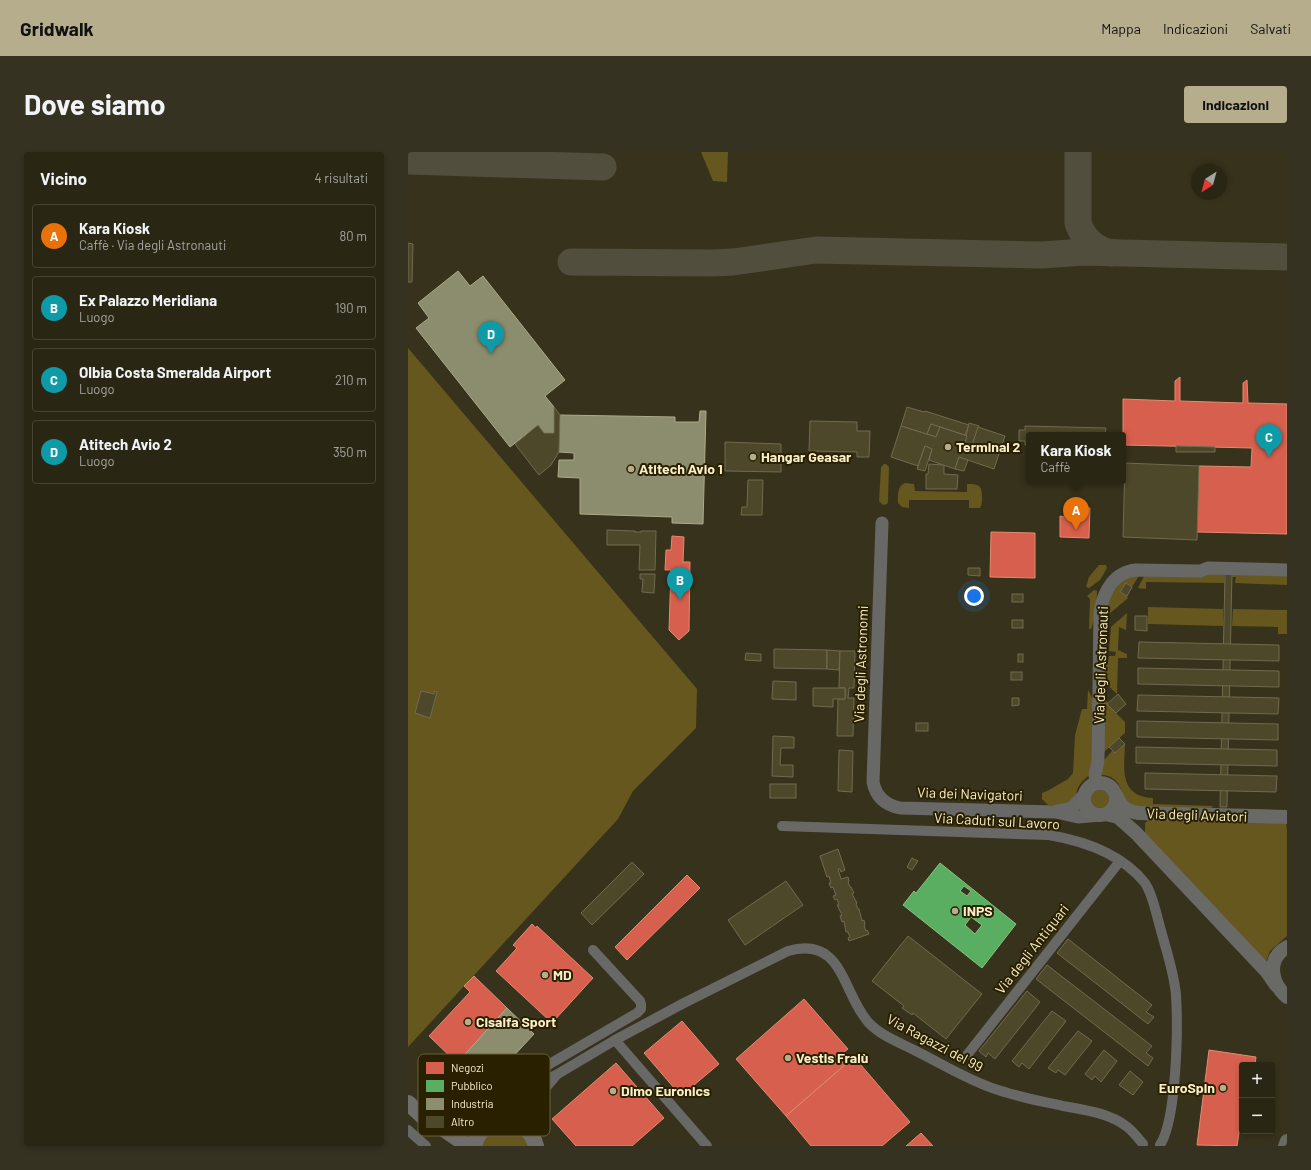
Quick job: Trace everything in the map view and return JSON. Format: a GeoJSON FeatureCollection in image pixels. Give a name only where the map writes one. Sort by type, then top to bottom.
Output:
{"type":"FeatureCollection","features":[{"type":"Feature","properties":{"kind":"main road"},"geometry":{"type":"LineString","coordinates":[[1103,815],[1113,808],[1116,800],[1116,795],[1106,784],[1091,788],[1085,801],[1088,809],[1096,814],[1103,815],[1118,817],[1136,833],[1262,967],[1283,993]]}},
{"type":"Feature","properties":{"kind":"main road","name":"Via degli Aviatori"},"geometry":{"type":"LineString","coordinates":[[1116,795],[1122,806],[1127,810],[1138,813],[1287,817]]}},
{"type":"Feature","properties":{"kind":"main road"},"geometry":{"type":"LineString","coordinates":[[1283,993],[1274,977],[1273,969],[1279,954],[1286,947]]}},
{"type":"Feature","properties":{"kind":"main road"},"geometry":{"type":"LineString","coordinates":[[408,1103],[418,1112]]}},
{"type":"Feature","properties":{"kind":"main road"},"geometry":{"type":"LineString","coordinates":[[454,1136],[467,1146]]}},
{"type":"Feature","properties":{"kind":"main road"},"geometry":{"type":"LineString","coordinates":[[474,1146],[478,1136]]}},
{"type":"Feature","properties":{"kind":"main road"},"geometry":{"type":"LineString","coordinates":[[1285,1146],[1287,1141]]}},
{"type":"Feature","properties":{"kind":"street","name":"Via degli Astronomi"},"geometry":{"type":"LineString","coordinates":[[882,523],[873,782],[877,794],[885,803]]}},
{"type":"Feature","properties":{"kind":"street","name":"Via degli Astronauti"},"geometry":{"type":"LineString","coordinates":[[1091,788],[1098,761],[1100,611],[1106,591],[1113,581],[1127,572],[1136,570],[1200,571],[1208,568],[1214,568],[1287,570]]}},
{"type":"Feature","properties":{"kind":"street","name":"Via dei Navigatori"},"geometry":{"type":"LineString","coordinates":[[1056,812],[1072,808],[1091,788]]}},
{"type":"Feature","properties":{"kind":"street","name":"Via dei Navigatori"},"geometry":{"type":"LineString","coordinates":[[885,803],[900,808],[1056,812],[1078,817],[1103,815]]}},
{"type":"Feature","properties":{"kind":"street","name":"Via Caduti sul Lavoro"},"geometry":{"type":"LineString","coordinates":[[782,826],[1049,835],[1080,841],[1108,853],[1120,861],[1139,877],[1149,892],[1171,968],[1176,994],[1174,1084],[1171,1107],[1161,1145]]}},
{"type":"Feature","properties":{"kind":"street","name":"Via degli Antiquari"},"geometry":{"type":"LineString","coordinates":[[966,1055],[1120,861]]}},
{"type":"Feature","properties":{"kind":"street","name":"Via Ragazzi del 99"},"geometry":{"type":"LineString","coordinates":[[550,1078],[615,1040],[684,1003],[788,951],[809,948],[824,953],[835,963],[863,1016],[870,1024],[887,1035],[972,1080],[994,1089],[1029,1099],[1110,1117],[1126,1126],[1134,1133],[1142,1145]]}},
{"type":"Feature","properties":{"kind":"street"},"geometry":{"type":"LineString","coordinates":[[550,1064],[637,1013],[641,1009],[640,1001],[593,950]]}},
{"type":"Feature","properties":{"kind":"street"},"geometry":{"type":"LineString","coordinates":[[615,1040],[707,1146]]}},
{"type":"Feature","properties":{"kind":"street","name":"Via Ragazzi del 99"},"geometry":{"type":"LineString","coordinates":[[550,1082],[556,1075]]}},
{"type":"Feature","properties":{"kind":"street"},"geometry":{"type":"LineString","coordinates":[[408,1130],[426,1146]]}},
{"type":"Feature","properties":{"kind":"street"},"geometry":{"type":"LineString","coordinates":[[1142,1145],[1149,1141],[1157,1142],[1161,1145]]}},
{"type":"Feature","properties":{"kind":"shaded area"},"geometry":{"type":"Polygon","coordinates":[[[701,152],[728,152],[727,182],[713,181],[701,152]]]}},
{"type":"Feature","properties":{"kind":"shaded area"},"geometry":{"type":"Polygon","coordinates":[[[408,348],[697,689],[696,728],[633,791],[618,819],[408,1047],[408,348]]]}},
{"type":"Feature","properties":{"kind":"shaded area"},"geometry":{"type":"Polygon","coordinates":[[[884,464],[889,467],[888,502],[887,504],[883,505],[879,501],[881,467],[884,464]]]}},
{"type":"Feature","properties":{"kind":"shaded area"},"geometry":{"type":"Polygon","coordinates":[[[902,484],[914,484],[915,491],[967,492],[967,484],[974,484],[979,486],[981,490],[982,504],[980,508],[969,508],[969,500],[909,500],[909,508],[902,507],[898,503],[898,494],[902,484]]]}},
{"type":"Feature","properties":{"kind":"shaded area"},"geometry":{"type":"Polygon","coordinates":[[[1099,565],[1106,565],[1107,568],[1100,580],[1089,588],[1086,587],[1089,577],[1099,565]]]}},
{"type":"Feature","properties":{"kind":"shaded area"},"geometry":{"type":"Polygon","coordinates":[[[1146,572],[1224,573],[1224,583],[1146,582],[1146,589],[1138,588],[1146,572]]]}},
{"type":"Feature","properties":{"kind":"shaded area"},"geometry":{"type":"Polygon","coordinates":[[[1140,574],[1132,587],[1126,583],[1120,592],[1128,598],[1108,615],[1105,615],[1107,600],[1123,579],[1140,574]]]}},
{"type":"Feature","properties":{"kind":"shaded area"},"geometry":{"type":"Polygon","coordinates":[[[1232,574],[1287,575],[1287,585],[1235,583],[1236,577],[1232,577],[1232,574]]]}},
{"type":"Feature","properties":{"kind":"shaded area"},"geometry":{"type":"Polygon","coordinates":[[[1094,590],[1097,591],[1096,614],[1091,629],[1089,629],[1090,599],[1087,596],[1094,590]]]}},
{"type":"Feature","properties":{"kind":"shaded area"},"geometry":{"type":"Polygon","coordinates":[[[1148,607],[1223,609],[1223,626],[1148,624],[1148,607]]]}},
{"type":"Feature","properties":{"kind":"shaded area"},"geometry":{"type":"Polygon","coordinates":[[[1233,609],[1287,610],[1287,634],[1278,634],[1278,627],[1232,626],[1233,609]]]}},
{"type":"Feature","properties":{"kind":"shaded area"},"geometry":{"type":"Polygon","coordinates":[[[1127,613],[1126,630],[1119,627],[1118,650],[1127,654],[1127,658],[1118,658],[1117,694],[1104,682],[1106,680],[1106,667],[1104,667],[1108,662],[1109,656],[1115,656],[1116,652],[1109,651],[1111,627],[1127,613]]]}},
{"type":"Feature","properties":{"kind":"shaded area"},"geometry":{"type":"Polygon","coordinates":[[[1088,690],[1094,701],[1093,770],[1077,789],[1073,801],[1063,806],[1048,805],[1042,799],[1042,793],[1068,779],[1073,773],[1075,735],[1082,709],[1087,709],[1088,690]]]}},
{"type":"Feature","properties":{"kind":"shaded area"},"geometry":{"type":"Polygon","coordinates":[[[1106,700],[1108,703],[1107,704],[1125,722],[1125,733],[1104,752],[1103,703],[1106,700]]]}},
{"type":"Feature","properties":{"kind":"shaded area"},"geometry":{"type":"Polygon","coordinates":[[[1125,744],[1124,771],[1129,787],[1134,793],[1153,798],[1153,804],[1213,806],[1209,811],[1139,810],[1124,803],[1122,791],[1118,783],[1112,778],[1100,773],[1105,759],[1112,751],[1115,753],[1125,744]]]}},
{"type":"Feature","properties":{"kind":"shaded area"},"geometry":{"type":"Polygon","coordinates":[[[1100,790],[1106,793],[1109,799],[1106,805],[1100,808],[1094,805],[1091,799],[1094,793],[1100,790]]]}},
{"type":"Feature","properties":{"kind":"shaded area"},"geometry":{"type":"Polygon","coordinates":[[[1152,817],[1286,822],[1287,936],[1270,951],[1265,964],[1145,833],[1145,823],[1152,817]]]}},
{"type":"Feature","properties":{"kind":"shaded area"},"geometry":{"type":"Polygon","coordinates":[[[486,1136],[524,1136],[530,1146],[480,1146],[486,1136]]]}},
{"type":"Feature","properties":{"kind":"building: Negozi"},"geometry":{"type":"Polygon","coordinates":[[[1180,377],[1180,401],[1243,403],[1243,383],[1247,380],[1248,403],[1287,404],[1287,534],[1197,532],[1199,466],[1251,467],[1252,448],[1126,445],[1126,432],[1123,432],[1123,399],[1175,401],[1175,381],[1180,377]]]}},
{"type":"Feature","properties":{"kind":"building: Negozi"},"geometry":{"type":"Polygon","coordinates":[[[1065,507],[1090,508],[1089,538],[1060,537],[1060,516],[1064,517],[1065,507]]]}},
{"type":"Feature","properties":{"kind":"building: Negozi"},"geometry":{"type":"Polygon","coordinates":[[[991,532],[1035,533],[1035,578],[990,577],[991,532]]]}},
{"type":"Feature","properties":{"kind":"building: Negozi"},"geometry":{"type":"Polygon","coordinates":[[[672,536],[684,537],[683,562],[690,562],[689,631],[679,640],[669,630],[671,570],[665,570],[666,550],[671,550],[672,536]]]}},
{"type":"Feature","properties":{"kind":"building: Negozi"},"geometry":{"type":"Polygon","coordinates":[[[687,875],[700,888],[627,960],[615,947],[687,875]]]}},
{"type":"Feature","properties":{"kind":"building: Negozi","name":"MD"},"geometry":{"type":"Polygon","coordinates":[[[532,924],[536,928],[537,926],[593,978],[552,1023],[496,971],[517,948],[513,945],[532,924]]]}},
{"type":"Feature","properties":{"kind":"building: Negozi","name":"Cisalfa Sport"},"geometry":{"type":"Polygon","coordinates":[[[474,976],[507,1008],[465,1054],[448,1054],[429,1036],[470,992],[464,986],[474,976]]]}},
{"type":"Feature","properties":{"kind":"building: Negozi","name":"Vestis Fralù"},"geometry":{"type":"Polygon","coordinates":[[[804,999],[848,1049],[838,1057],[845,1065],[786,1116],[736,1059],[804,999]]]}},
{"type":"Feature","properties":{"kind":"building: Negozi"},"geometry":{"type":"Polygon","coordinates":[[[682,1021],[719,1064],[681,1096],[644,1053],[682,1021]]]}},
{"type":"Feature","properties":{"kind":"building: Negozi","name":"EuroSpin"},"geometry":{"type":"Polygon","coordinates":[[[1209,1050],[1256,1057],[1255,1062],[1239,1062],[1239,1132],[1237,1146],[1197,1145],[1209,1050]]]}},
{"type":"Feature","properties":{"kind":"building: Negozi"},"geometry":{"type":"Polygon","coordinates":[[[854,1057],[910,1122],[882,1146],[811,1146],[786,1116],[854,1057]]]}},
{"type":"Feature","properties":{"kind":"building: Negozi","name":"Dimo Euronics"},"geometry":{"type":"Polygon","coordinates":[[[616,1063],[664,1118],[632,1146],[576,1146],[552,1119],[616,1063]]]}},
{"type":"Feature","properties":{"kind":"building: Negozi"},"geometry":{"type":"Polygon","coordinates":[[[921,1133],[933,1146],[906,1146],[921,1133]]]}},
{"type":"Feature","properties":{"kind":"building: Pubblico","name":"INPS"},"geometry":{"type":"Polygon","coordinates":[[[940,863],[1016,924],[982,968],[903,905],[914,891],[916,893],[940,863]],[[964,886],[960,891],[967,896],[971,891],[964,886]],[[971,917],[965,925],[975,934],[982,925],[971,917]]]}},
{"type":"Feature","properties":{"kind":"building: Industria"},"geometry":{"type":"Polygon","coordinates":[[[458,271],[470,286],[483,276],[565,380],[545,396],[554,407],[554,433],[544,433],[538,425],[510,447],[416,328],[429,318],[418,303],[458,271]]]}},
{"type":"Feature","properties":{"kind":"building: Industria","name":"Atitech Avio 1"},"geometry":{"type":"Polygon","coordinates":[[[700,411],[706,411],[703,524],[672,523],[672,517],[580,514],[580,478],[558,477],[559,460],[574,460],[574,453],[559,452],[560,415],[675,417],[675,422],[699,422],[700,411]]]}},
{"type":"Feature","properties":{"kind":"building: Industria"},"geometry":{"type":"Polygon","coordinates":[[[507,1008],[534,1034],[515,1054],[465,1054],[507,1008]]]}},
{"type":"Feature","properties":{"kind":"building: Altro"},"geometry":{"type":"Polygon","coordinates":[[[408,243],[413,244],[412,282],[408,282],[408,243]]]}},
{"type":"Feature","properties":{"kind":"building: Altro"},"geometry":{"type":"Polygon","coordinates":[[[554,407],[560,415],[559,452],[551,465],[539,475],[515,444],[538,425],[544,433],[554,433],[554,407]]]}},
{"type":"Feature","properties":{"kind":"building: Altro"},"geometry":{"type":"Polygon","coordinates":[[[907,407],[969,425],[965,435],[931,424],[927,434],[901,426],[907,407]]]}},
{"type":"Feature","properties":{"kind":"building: Altro"},"geometry":{"type":"Polygon","coordinates":[[[810,421],[857,422],[857,431],[870,431],[869,457],[857,457],[857,452],[809,451],[810,421]]]}},
{"type":"Feature","properties":{"kind":"building: Altro"},"geometry":{"type":"Polygon","coordinates":[[[969,423],[979,426],[971,448],[964,446],[969,423]]]}},
{"type":"Feature","properties":{"kind":"building: Altro"},"geometry":{"type":"Polygon","coordinates":[[[931,424],[940,427],[936,437],[927,434],[931,424]]]}},
{"type":"Feature","properties":{"kind":"building: Altro","name":"Terminal 2"},"geometry":{"type":"Polygon","coordinates":[[[901,426],[936,437],[940,427],[967,436],[964,446],[971,448],[978,427],[1005,436],[994,469],[959,457],[955,469],[929,460],[932,449],[925,446],[918,466],[891,457],[901,426]]]}},
{"type":"Feature","properties":{"kind":"building: Altro"},"geometry":{"type":"Polygon","coordinates":[[[1025,426],[1106,428],[1105,432],[1026,432],[1026,445],[1025,441],[1019,441],[1019,430],[1025,430],[1025,426]]]}},
{"type":"Feature","properties":{"kind":"building: Altro","name":"Hangar Geasar"},"geometry":{"type":"Polygon","coordinates":[[[725,442],[781,444],[781,472],[725,471],[725,442]]]}},
{"type":"Feature","properties":{"kind":"building: Altro"},"geometry":{"type":"Polygon","coordinates":[[[925,446],[932,449],[925,471],[917,469],[925,446]]]}},
{"type":"Feature","properties":{"kind":"building: Altro"},"geometry":{"type":"Polygon","coordinates":[[[1176,446],[1215,447],[1215,452],[1176,452],[1176,446]]]}},
{"type":"Feature","properties":{"kind":"building: Altro"},"geometry":{"type":"Polygon","coordinates":[[[959,457],[968,460],[964,471],[955,469],[959,457]]]}},
{"type":"Feature","properties":{"kind":"building: Altro"},"geometry":{"type":"Polygon","coordinates":[[[1126,463],[1199,466],[1197,540],[1123,537],[1126,463]]]}},
{"type":"Feature","properties":{"kind":"building: Altro"},"geometry":{"type":"Polygon","coordinates":[[[929,464],[944,465],[944,474],[958,475],[957,489],[926,489],[926,474],[928,474],[929,464]]]}},
{"type":"Feature","properties":{"kind":"building: Altro"},"geometry":{"type":"Polygon","coordinates":[[[748,480],[763,480],[762,515],[741,515],[742,507],[747,507],[748,480]]]}},
{"type":"Feature","properties":{"kind":"building: Altro"},"geometry":{"type":"Polygon","coordinates":[[[607,530],[635,532],[656,531],[655,570],[639,570],[640,545],[607,545],[607,530]]]}},
{"type":"Feature","properties":{"kind":"building: Altro"},"geometry":{"type":"Polygon","coordinates":[[[968,568],[980,568],[980,576],[968,575],[968,568]]]}},
{"type":"Feature","properties":{"kind":"building: Altro"},"geometry":{"type":"Polygon","coordinates":[[[1225,573],[1232,573],[1227,807],[1220,807],[1225,573]]]}},
{"type":"Feature","properties":{"kind":"building: Altro"},"geometry":{"type":"Polygon","coordinates":[[[640,574],[655,574],[654,593],[642,592],[643,579],[640,579],[640,574]]]}},
{"type":"Feature","properties":{"kind":"building: Altro"},"geometry":{"type":"Polygon","coordinates":[[[1126,583],[1132,587],[1127,596],[1120,592],[1126,583]]]}},
{"type":"Feature","properties":{"kind":"building: Altro"},"geometry":{"type":"Polygon","coordinates":[[[1012,594],[1023,594],[1023,602],[1012,602],[1012,594]]]}},
{"type":"Feature","properties":{"kind":"building: Altro"},"geometry":{"type":"Polygon","coordinates":[[[1135,616],[1147,616],[1147,631],[1135,630],[1135,616]]]}},
{"type":"Feature","properties":{"kind":"building: Altro"},"geometry":{"type":"Polygon","coordinates":[[[1012,620],[1023,620],[1023,628],[1012,628],[1012,620]]]}},
{"type":"Feature","properties":{"kind":"building: Altro"},"geometry":{"type":"Polygon","coordinates":[[[1139,642],[1279,645],[1279,661],[1138,658],[1139,642]]]}},
{"type":"Feature","properties":{"kind":"building: Altro"},"geometry":{"type":"Polygon","coordinates":[[[774,649],[827,650],[827,669],[774,668],[774,649]]]}},
{"type":"Feature","properties":{"kind":"building: Altro"},"geometry":{"type":"Polygon","coordinates":[[[827,650],[840,651],[839,670],[827,669],[827,650]]]}},
{"type":"Feature","properties":{"kind":"building: Altro"},"geometry":{"type":"Polygon","coordinates":[[[840,651],[855,651],[854,688],[849,688],[848,698],[854,698],[853,736],[837,736],[838,699],[845,699],[845,688],[839,688],[840,651]]]}},
{"type":"Feature","properties":{"kind":"building: Altro"},"geometry":{"type":"Polygon","coordinates":[[[746,653],[761,654],[761,661],[745,660],[746,653]]]}},
{"type":"Feature","properties":{"kind":"building: Altro"},"geometry":{"type":"Polygon","coordinates":[[[1018,654],[1023,654],[1023,662],[1018,662],[1018,654]]]}},
{"type":"Feature","properties":{"kind":"building: Altro"},"geometry":{"type":"Polygon","coordinates":[[[1138,668],[1279,671],[1279,687],[1138,684],[1138,668]]]}},
{"type":"Feature","properties":{"kind":"building: Altro"},"geometry":{"type":"Polygon","coordinates":[[[1011,672],[1022,672],[1022,680],[1011,680],[1011,672]]]}},
{"type":"Feature","properties":{"kind":"building: Altro"},"geometry":{"type":"Polygon","coordinates":[[[773,681],[796,682],[796,700],[772,699],[773,681]]]}},
{"type":"Feature","properties":{"kind":"building: Altro"},"geometry":{"type":"Polygon","coordinates":[[[813,688],[845,688],[845,699],[833,699],[833,707],[813,706],[813,688]]]}},
{"type":"Feature","properties":{"kind":"building: Altro"},"geometry":{"type":"Polygon","coordinates":[[[421,691],[434,694],[434,691],[437,692],[430,718],[415,713],[421,691]]]}},
{"type":"Feature","properties":{"kind":"building: Altro"},"geometry":{"type":"Polygon","coordinates":[[[1118,694],[1126,704],[1116,713],[1107,704],[1118,694]]]}},
{"type":"Feature","properties":{"kind":"building: Altro"},"geometry":{"type":"Polygon","coordinates":[[[1138,695],[1279,698],[1278,714],[1137,711],[1138,695]]]}},
{"type":"Feature","properties":{"kind":"building: Altro"},"geometry":{"type":"Polygon","coordinates":[[[1012,698],[1019,698],[1019,705],[1012,706],[1012,698]]]}},
{"type":"Feature","properties":{"kind":"building: Altro"},"geometry":{"type":"Polygon","coordinates":[[[1137,721],[1278,724],[1278,740],[1137,737],[1137,721]]]}},
{"type":"Feature","properties":{"kind":"building: Altro"},"geometry":{"type":"Polygon","coordinates":[[[916,723],[928,723],[928,731],[916,731],[916,723]]]}},
{"type":"Feature","properties":{"kind":"building: Altro"},"geometry":{"type":"Polygon","coordinates":[[[773,736],[794,737],[794,748],[781,748],[780,765],[793,765],[793,777],[772,776],[773,736]]]}},
{"type":"Feature","properties":{"kind":"building: Altro"},"geometry":{"type":"Polygon","coordinates":[[[1119,738],[1125,744],[1115,753],[1109,747],[1119,738]]]}},
{"type":"Feature","properties":{"kind":"building: Altro"},"geometry":{"type":"Polygon","coordinates":[[[1136,747],[1277,750],[1277,766],[1136,763],[1136,747]]]}},
{"type":"Feature","properties":{"kind":"building: Altro"},"geometry":{"type":"Polygon","coordinates":[[[839,750],[853,751],[852,792],[838,791],[839,750]]]}},
{"type":"Feature","properties":{"kind":"building: Altro"},"geometry":{"type":"Polygon","coordinates":[[[1145,773],[1277,776],[1276,792],[1145,789],[1145,773]]]}},
{"type":"Feature","properties":{"kind":"building: Altro"},"geometry":{"type":"Polygon","coordinates":[[[770,784],[796,784],[796,798],[770,798],[770,784]]]}},
{"type":"Feature","properties":{"kind":"building: Altro"},"geometry":{"type":"Polygon","coordinates":[[[838,849],[845,870],[841,872],[840,869],[838,869],[841,879],[848,877],[848,882],[854,893],[852,894],[857,903],[856,904],[862,921],[864,920],[866,931],[867,930],[869,934],[849,941],[848,938],[850,937],[848,932],[846,932],[844,921],[842,922],[840,916],[842,915],[837,905],[839,905],[837,899],[835,900],[833,896],[836,895],[833,887],[831,888],[829,876],[827,877],[820,856],[838,849]]]}},
{"type":"Feature","properties":{"kind":"building: Altro"},"geometry":{"type":"Polygon","coordinates":[[[912,858],[918,861],[912,870],[907,867],[912,858]]]}},
{"type":"Feature","properties":{"kind":"building: Altro"},"geometry":{"type":"Polygon","coordinates":[[[632,862],[644,874],[592,925],[581,913],[632,862]]]}},
{"type":"Feature","properties":{"kind":"building: Altro"},"geometry":{"type":"Polygon","coordinates":[[[786,881],[803,905],[745,945],[728,920],[786,881]]]}},
{"type":"Feature","properties":{"kind":"building: Altro"},"geometry":{"type":"Polygon","coordinates":[[[908,936],[982,994],[946,1039],[913,1013],[912,1015],[902,1008],[904,1006],[872,981],[908,936]]]}},
{"type":"Feature","properties":{"kind":"building: Altro"},"geometry":{"type":"Polygon","coordinates":[[[1068,939],[1152,1005],[1146,1012],[1154,1017],[1148,1024],[1057,953],[1068,939]]]}},
{"type":"Feature","properties":{"kind":"building: Altro"},"geometry":{"type":"Polygon","coordinates":[[[1047,965],[1152,1046],[1146,1053],[1153,1058],[1148,1066],[1036,979],[1047,965]]]}},
{"type":"Feature","properties":{"kind":"building: Altro"},"geometry":{"type":"Polygon","coordinates":[[[1027,991],[1040,1002],[995,1059],[988,1053],[986,1057],[979,1051],[1027,991]]]}},
{"type":"Feature","properties":{"kind":"building: Altro"},"geometry":{"type":"Polygon","coordinates":[[[1052,1011],[1066,1021],[1029,1069],[1022,1063],[1019,1067],[1012,1061],[1052,1011]]]}},
{"type":"Feature","properties":{"kind":"building: Altro"},"geometry":{"type":"Polygon","coordinates":[[[1078,1031],[1092,1041],[1065,1075],[1058,1070],[1056,1073],[1048,1068],[1078,1031]]]}},
{"type":"Feature","properties":{"kind":"building: Altro"},"geometry":{"type":"Polygon","coordinates":[[[1104,1050],[1117,1061],[1101,1082],[1095,1076],[1092,1080],[1085,1074],[1104,1050]]]}},
{"type":"Feature","properties":{"kind":"building: Altro"},"geometry":{"type":"Polygon","coordinates":[[[1130,1071],[1143,1082],[1133,1095],[1119,1085],[1130,1071]]]}},
{"type":"Feature","properties":{"kind":"taxiway"},"geometry":{"type":"LineString","coordinates":[[1078,152],[1078,223],[1080,229],[1095,247],[1112,253]]}},
{"type":"Feature","properties":{"kind":"taxiway"},"geometry":{"type":"LineString","coordinates":[[408,161],[603,167]]}},
{"type":"Feature","properties":{"kind":"taxiway"},"geometry":{"type":"LineString","coordinates":[[571,262],[733,262],[816,250],[1042,255],[1084,252],[1287,257]]}},
{"type":"Feature","properties":{"kind":"place","name":"Atitech Avio 2"},"geometry":{"type":"Point","coordinates":[491,354]}},
{"type":"Feature","properties":{"kind":"place","name":"Terminal 2"},"geometry":{"type":"Point","coordinates":[948,447]}},
{"type":"Feature","properties":{"kind":"place","name":"Hangar Geasar"},"geometry":{"type":"Point","coordinates":[753,457]}},
{"type":"Feature","properties":{"kind":"place","name":"Olbia Costa Smeralda Airport"},"geometry":{"type":"Point","coordinates":[1269,457]}},
{"type":"Feature","properties":{"kind":"place","name":"Atitech Avio 1"},"geometry":{"type":"Point","coordinates":[631,469]}},
{"type":"Feature","properties":{"kind":"place","name":"Kara Kiosk"},"geometry":{"type":"Point","coordinates":[1076,530]}},
{"type":"Feature","properties":{"kind":"place","name":"Ex Palazzo Meridiana"},"geometry":{"type":"Point","coordinates":[680,600]}},
{"type":"Feature","properties":{"kind":"place","name":"INPS"},"geometry":{"type":"Point","coordinates":[955,911]}},
{"type":"Feature","properties":{"kind":"place","name":"MD"},"geometry":{"type":"Point","coordinates":[545,975]}},
{"type":"Feature","properties":{"kind":"place","name":"Cisalfa Sport"},"geometry":{"type":"Point","coordinates":[468,1022]}},
{"type":"Feature","properties":{"kind":"place","name":"Vestis Fralù"},"geometry":{"type":"Point","coordinates":[788,1058]}},
{"type":"Feature","properties":{"kind":"place","name":"EuroSpin"},"geometry":{"type":"Point","coordinates":[1223,1088]}},
{"type":"Feature","properties":{"kind":"place","name":"Dimo Euronics"},"geometry":{"type":"Point","coordinates":[613,1091]}}]}
